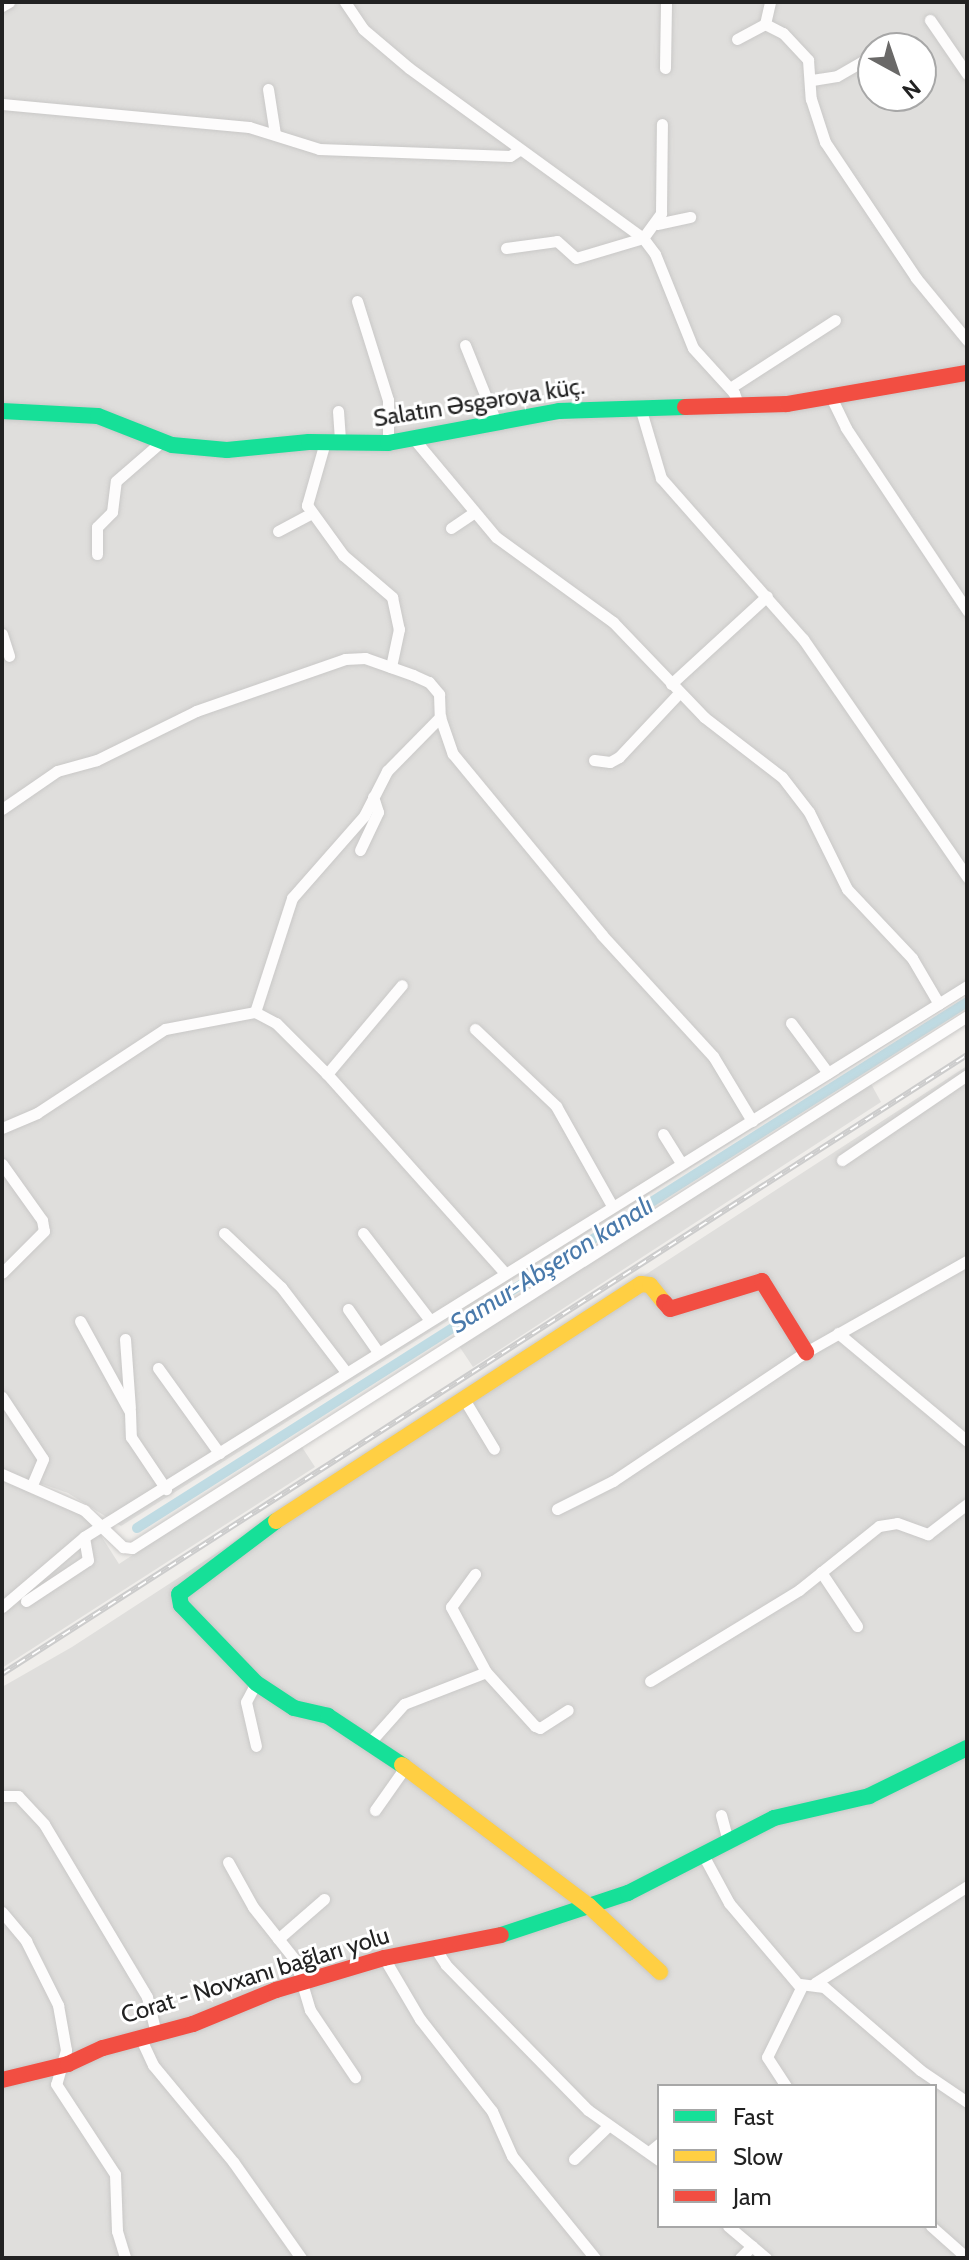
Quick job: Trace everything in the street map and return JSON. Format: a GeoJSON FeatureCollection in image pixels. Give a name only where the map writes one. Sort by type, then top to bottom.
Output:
{"type":"FeatureCollection","features":[{"type":"Feature","properties":{"kind":"street"},"geometry":{"type":"LineString","coordinates":[[2,6],[9,2]]}},
{"type":"Feature","properties":{"kind":"street"},"geometry":{"type":"LineString","coordinates":[[345,2],[380,45],[519,150],[582,189],[643,238],[693,348],[730,388],[739,407]]}},
{"type":"Feature","properties":{"kind":"street"},"geometry":{"type":"LineString","coordinates":[[665,68],[666,2]]}},
{"type":"Feature","properties":{"kind":"street"},"geometry":{"type":"LineString","coordinates":[[737,39],[765,24],[770,2]]}},
{"type":"Feature","properties":{"kind":"street"},"geometry":{"type":"LineString","coordinates":[[930,20],[967,74]]}},
{"type":"Feature","properties":{"kind":"street"},"geometry":{"type":"LineString","coordinates":[[765,24],[783,33],[808,60],[814,116],[830,150],[916,278],[967,340]]}},
{"type":"Feature","properties":{"kind":"street"},"geometry":{"type":"LineString","coordinates":[[812,80],[837,76],[857,64]]}},
{"type":"Feature","properties":{"kind":"street"},"geometry":{"type":"LineString","coordinates":[[268,89],[275,134]]}},
{"type":"Feature","properties":{"kind":"street"},"geometry":{"type":"LineString","coordinates":[[2,104],[249,127],[319,149],[510,156],[519,150]]}},
{"type":"Feature","properties":{"kind":"street"},"geometry":{"type":"LineString","coordinates":[[657,224],[662,124]]}},
{"type":"Feature","properties":{"kind":"street"},"geometry":{"type":"LineString","coordinates":[[506,248],[557,241],[576,258],[643,238],[657,224],[690,217]]}},
{"type":"Feature","properties":{"kind":"street"},"geometry":{"type":"LineString","coordinates":[[357,301],[388,400],[388,443]]}},
{"type":"Feature","properties":{"kind":"street"},"geometry":{"type":"LineString","coordinates":[[730,388],[835,320]]}},
{"type":"Feature","properties":{"kind":"street"},"geometry":{"type":"LineString","coordinates":[[465,345],[496,422]]}},
{"type":"Feature","properties":{"kind":"street","name":"Salatın Əsgərova küç."},"geometry":{"type":"LineString","coordinates":[[2,411],[98,416],[161,442],[227,450],[332,442],[388,443],[559,411],[739,407],[831,397],[911,379],[967,373]]}},
{"type":"Feature","properties":{"kind":"street"},"geometry":{"type":"LineString","coordinates":[[831,397],[846,428],[967,610]]}},
{"type":"Feature","properties":{"kind":"street"},"geometry":{"type":"LineString","coordinates":[[640,407],[661,478],[767,596],[967,877]]}},
{"type":"Feature","properties":{"kind":"street"},"geometry":{"type":"LineString","coordinates":[[338,411],[332,442],[309,494],[310,514],[343,555],[392,597],[399,629],[391,667]]}},
{"type":"Feature","properties":{"kind":"street"},"geometry":{"type":"LineString","coordinates":[[414,439],[473,513],[507,546],[613,622],[716,728],[782,777],[809,812],[847,889],[912,958],[939,1004]]}},
{"type":"Feature","properties":{"kind":"street"},"geometry":{"type":"LineString","coordinates":[[97,554],[97,527],[112,512],[116,481],[149,457],[161,442]]}},
{"type":"Feature","properties":{"kind":"street"},"geometry":{"type":"LineString","coordinates":[[451,528],[473,513]]}},
{"type":"Feature","properties":{"kind":"street"},"geometry":{"type":"LineString","coordinates":[[278,531],[310,514]]}},
{"type":"Feature","properties":{"kind":"street"},"geometry":{"type":"LineString","coordinates":[[594,760],[610,762],[619,757],[675,688],[767,596]]}},
{"type":"Feature","properties":{"kind":"street"},"geometry":{"type":"LineString","coordinates":[[2,634],[9,656]]}},
{"type":"Feature","properties":{"kind":"street"},"geometry":{"type":"LineString","coordinates":[[2,809],[57,771],[97,760],[196,711],[354,657],[391,667],[433,686],[441,703],[440,717],[453,754],[602,935],[704,1046],[752,1121]]}},
{"type":"Feature","properties":{"kind":"street"},"geometry":{"type":"LineString","coordinates":[[255,1012],[292,898],[364,816],[395,761],[440,717]]}},
{"type":"Feature","properties":{"kind":"street"},"geometry":{"type":"LineString","coordinates":[[360,850],[378,812],[373,797]]}},
{"type":"Feature","properties":{"kind":"street"},"geometry":{"type":"LineString","coordinates":[[327,1074],[402,985]]}},
{"type":"Feature","properties":{"kind":"street"},"geometry":{"type":"LineString","coordinates":[[2,1607],[84,1537],[166,1489],[611,1204],[752,1121],[967,986]]}},
{"type":"Feature","properties":{"kind":"street"},"geometry":{"type":"LineString","coordinates":[[2,1128],[37,1113],[165,1029],[255,1012],[276,1023],[327,1074],[504,1272]]}},
{"type":"Feature","properties":{"kind":"street"},"geometry":{"type":"LineString","coordinates":[[2,1474],[33,1483],[105,1525],[123,1547],[132,1548],[967,1016]]}},
{"type":"Feature","properties":{"kind":"street"},"geometry":{"type":"LineString","coordinates":[[791,1023],[828,1073]]}},
{"type":"Feature","properties":{"kind":"street"},"geometry":{"type":"LineString","coordinates":[[475,1029],[556,1106],[611,1204]]}},
{"type":"Feature","properties":{"kind":"street"},"geometry":{"type":"LineString","coordinates":[[842,1160],[967,1075]]}},
{"type":"Feature","properties":{"kind":"street"},"geometry":{"type":"LineString","coordinates":[[663,1134],[681,1163]]}},
{"type":"Feature","properties":{"kind":"street"},"geometry":{"type":"LineString","coordinates":[[2,1164],[44,1231],[2,1273]]}},
{"type":"Feature","properties":{"kind":"street"},"geometry":{"type":"LineString","coordinates":[[224,1233],[281,1287],[346,1372]]}},
{"type":"Feature","properties":{"kind":"street"},"geometry":{"type":"LineString","coordinates":[[363,1233],[429,1319]]}},
{"type":"Feature","properties":{"kind":"street"},"geometry":{"type":"LineString","coordinates":[[557,1509],[613,1481],[806,1352],[967,1261]]}},
{"type":"Feature","properties":{"kind":"street"},"geometry":{"type":"LineString","coordinates":[[660,1972],[589,1906],[505,1847],[406,1766],[328,1716],[294,1708],[256,1683],[191,1616],[179,1594],[227,1553],[644,1283],[670,1309],[759,1279],[806,1352]]}},
{"type":"Feature","properties":{"kind":"street"},"geometry":{"type":"LineString","coordinates":[[348,1309],[378,1352]]}},
{"type":"Feature","properties":{"kind":"street"},"geometry":{"type":"LineString","coordinates":[[80,1321],[130,1412]]}},
{"type":"Feature","properties":{"kind":"street"},"geometry":{"type":"LineString","coordinates":[[838,1333],[967,1441]]}},
{"type":"Feature","properties":{"kind":"street"},"geometry":{"type":"LineString","coordinates":[[125,1339],[131,1437],[166,1489]]}},
{"type":"Feature","properties":{"kind":"street"},"geometry":{"type":"LineString","coordinates":[[158,1368],[219,1453]]}},
{"type":"Feature","properties":{"kind":"street"},"geometry":{"type":"LineString","coordinates":[[2,1397],[43,1459],[33,1483]]}},
{"type":"Feature","properties":{"kind":"street"},"geometry":{"type":"LineString","coordinates":[[464,1399],[494,1449]]}},
{"type":"Feature","properties":{"kind":"street"},"geometry":{"type":"LineString","coordinates":[[650,1681],[821,1572],[879,1526],[897,1523],[928,1534],[967,1504]]}},
{"type":"Feature","properties":{"kind":"street"},"geometry":{"type":"LineString","coordinates":[[26,1601],[88,1560],[84,1537]]}},
{"type":"Feature","properties":{"kind":"street"},"geometry":{"type":"LineString","coordinates":[[821,1572],[857,1626]]}},
{"type":"Feature","properties":{"kind":"street"},"geometry":{"type":"LineString","coordinates":[[475,1574],[451,1607],[486,1672],[535,1726],[540,1728],[568,1710]]}},
{"type":"Feature","properties":{"kind":"street"},"geometry":{"type":"LineString","coordinates":[[371,1741],[404,1704],[486,1672]]}},
{"type":"Feature","properties":{"kind":"street"},"geometry":{"type":"LineString","coordinates":[[256,1683],[246,1702],[256,1746]]}},
{"type":"Feature","properties":{"kind":"street","name":"Corat - Novxanı bağları yolu"},"geometry":{"type":"LineString","coordinates":[[2,2080],[63,2065],[302,1982],[384,1958],[517,1933],[628,1893],[727,1838],[774,1818],[869,1796],[967,1748]]}},
{"type":"Feature","properties":{"kind":"street"},"geometry":{"type":"LineString","coordinates":[[375,1810],[406,1766]]}},
{"type":"Feature","properties":{"kind":"street"},"geometry":{"type":"LineString","coordinates":[[2,1796],[18,1796],[44,1824],[147,1997],[153,2065],[234,2163],[301,2258]]}},
{"type":"Feature","properties":{"kind":"street"},"geometry":{"type":"LineString","coordinates":[[721,1815],[727,1838]]}},
{"type":"Feature","properties":{"kind":"street"},"geometry":{"type":"LineString","coordinates":[[702,1853],[729,1903],[800,1984],[800,1997],[767,2057],[785,2084]]}},
{"type":"Feature","properties":{"kind":"street"},"geometry":{"type":"LineString","coordinates":[[228,1862],[295,1960],[310,2010],[355,2077]]}},
{"type":"Feature","properties":{"kind":"street"},"geometry":{"type":"LineString","coordinates":[[800,1984],[815,1983],[967,1886]]}},
{"type":"Feature","properties":{"kind":"street"},"geometry":{"type":"LineString","coordinates":[[278,1939],[324,1899]]}},
{"type":"Feature","properties":{"kind":"street"},"geometry":{"type":"LineString","coordinates":[[2,1912],[26,1941],[58,2005],[66,2050],[56,2084],[62,2098],[115,2174],[117,2231],[125,2258]]}},
{"type":"Feature","properties":{"kind":"street"},"geometry":{"type":"LineString","coordinates":[[435,1948],[446,1965],[608,2126],[654,2156]]}},
{"type":"Feature","properties":{"kind":"street"},"geometry":{"type":"LineString","coordinates":[[384,1958],[420,2019],[492,2111],[512,2156],[595,2258]]}},
{"type":"Feature","properties":{"kind":"street"},"geometry":{"type":"LineString","coordinates":[[815,1983],[967,2102]]}},
{"type":"Feature","properties":{"kind":"street"},"geometry":{"type":"LineString","coordinates":[[574,2159],[608,2126]]}},
{"type":"Feature","properties":{"kind":"street"},"geometry":{"type":"LineString","coordinates":[[730,2228],[766,2258]]}},
{"type":"Feature","properties":{"kind":"street"},"geometry":{"type":"LineString","coordinates":[[933,2228],[967,2258]]}},
{"type":"Feature","properties":{"kind":"street"},"geometry":{"type":"LineString","coordinates":[[740,2258],[752,2246]]}},
{"type":"Feature","properties":{"kind":"shaded area"},"geometry":{"type":"Polygon","coordinates":[[[2,2],[967,2],[967,369],[911,374],[824,394],[422,433],[230,445],[183,443],[108,413],[2,407],[2,2]]]}},
{"type":"Feature","properties":{"kind":"shaded area"},"geometry":{"type":"Polygon","coordinates":[[[967,379],[967,994],[121,1526],[68,1493],[2,1470],[2,416],[89,419],[226,455],[967,379]]]}},
{"type":"Feature","properties":{"kind":"shaded area"},"geometry":{"type":"Polygon","coordinates":[[[967,1066],[967,2258],[2,2258],[2,1687],[72,1647],[967,1066]]]}},
{"type":"Feature","properties":{"kind":"shaded area"},"geometry":{"type":"Polygon","coordinates":[[[870,1082],[881,1102],[473,1367],[457,1343],[870,1082]]]}},
{"type":"Feature","properties":{"kind":"shaded area"},"geometry":{"type":"Polygon","coordinates":[[[300,1444],[315,1467],[2,1668],[2,1479],[21,1483],[91,1520],[119,1564],[300,1444]]]}},
{"type":"Feature","properties":{"kind":"waterway","name":"Samur-Abşeron kanalı"},"geometry":{"type":"LineString","coordinates":[[137,1528],[967,1002]]}},
{"type":"Feature","properties":{"kind":"railway"},"geometry":{"type":"LineString","coordinates":[[2,1674],[967,1055]]}},
{"type":"Feature","properties":{"kind":"traffic: fast"},"geometry":{"type":"LineString","coordinates":[[2,411],[98,416],[172,445],[227,450],[309,442],[388,443],[559,411],[685,407]]}},
{"type":"Feature","properties":{"kind":"traffic: fast"},"geometry":{"type":"LineString","coordinates":[[276,1521],[179,1594],[181,1605],[256,1683],[294,1708],[328,1716],[402,1765]]}},
{"type":"Feature","properties":{"kind":"traffic: fast"},"geometry":{"type":"LineString","coordinates":[[501,1935],[628,1893],[774,1818],[869,1796],[967,1748]]}},
{"type":"Feature","properties":{"kind":"traffic: slow"},"geometry":{"type":"LineString","coordinates":[[276,1521],[641,1284],[650,1285],[664,1302]]}},
{"type":"Feature","properties":{"kind":"traffic: slow"},"geometry":{"type":"LineString","coordinates":[[402,1765],[589,1906],[660,1972]]}},
{"type":"Feature","properties":{"kind":"traffic: jam"},"geometry":{"type":"LineString","coordinates":[[685,407],[787,404],[967,373]]}},
{"type":"Feature","properties":{"kind":"traffic: jam"},"geometry":{"type":"LineString","coordinates":[[664,1302],[670,1309],[762,1281],[806,1352]]}},
{"type":"Feature","properties":{"kind":"traffic: jam"},"geometry":{"type":"LineString","coordinates":[[2,2080],[68,2064],[103,2048],[193,2024],[276,1990],[384,1958],[501,1935]]}}]}
